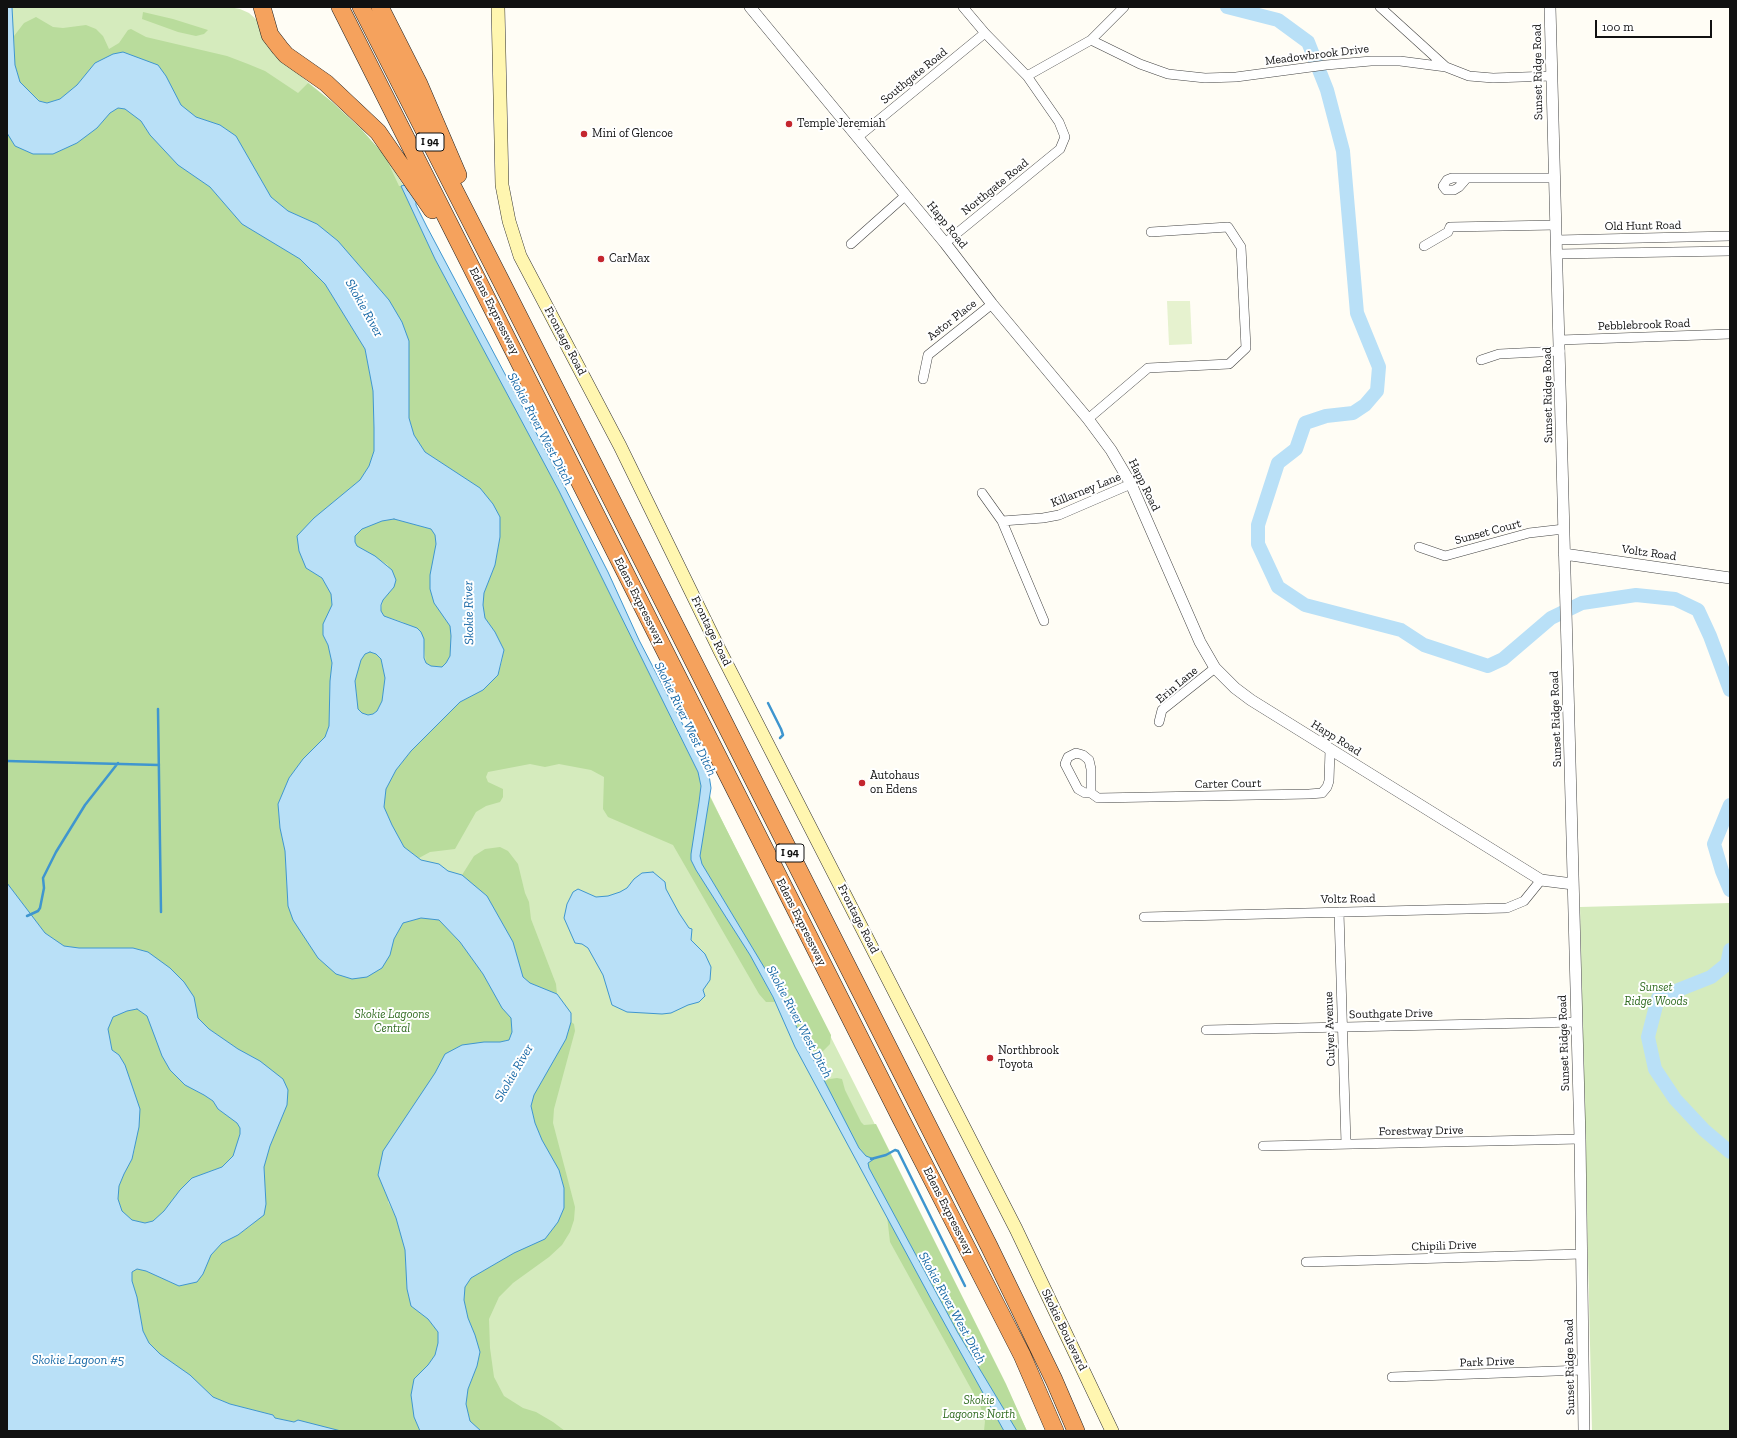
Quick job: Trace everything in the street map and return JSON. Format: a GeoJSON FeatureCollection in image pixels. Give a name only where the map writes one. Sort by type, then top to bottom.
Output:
{"type":"FeatureCollection","features":[{"type":"Feature","properties":{"kind":"highway"},"geometry":{"type":"LineString","coordinates":[[262,7],[270,35],[286,55],[326,83],[378,132],[412,180],[481,285]]}},
{"type":"Feature","properties":{"kind":"highway","name":"Edens Expressway"},"geometry":{"type":"LineString","coordinates":[[340,7],[892,1103],[1022,1355],[1055,1431]]}},
{"type":"Feature","properties":{"kind":"highway","name":"Edens Expressway"},"geometry":{"type":"LineString","coordinates":[[361,7],[989,1246],[1054,1380],[1076,1431]]}},
{"type":"Feature","properties":{"kind":"highway"},"geometry":{"type":"LineString","coordinates":[[380,7],[419,84],[465,189],[499,277]]}},
{"type":"Feature","properties":{"kind":"main road","name":"Frontage Road"},"geometry":{"type":"LineString","coordinates":[[498,7],[502,185],[509,221],[520,256],[620,446],[720,651],[1016,1229]]}},
{"type":"Feature","properties":{"kind":"main road","name":"Skokie Boulevard"},"geometry":{"type":"LineString","coordinates":[[1016,1229],[1112,1431]]}},
{"type":"Feature","properties":{"kind":"street","name":"Happ Road"},"geometry":{"type":"LineString","coordinates":[[750,7],[906,195],[992,304],[1088,419],[1111,450],[1131,484],[1200,642],[1215,668],[1235,688],[1251,700],[1541,880],[1563,884],[1574,884]]}},
{"type":"Feature","properties":{"kind":"street"},"geometry":{"type":"LineString","coordinates":[[963,7],[985,33],[1028,76],[1091,40],[1124,7]]}},
{"type":"Feature","properties":{"kind":"street"},"geometry":{"type":"LineString","coordinates":[[1380,7],[1446,67]]}},
{"type":"Feature","properties":{"kind":"street","name":"Sunset Ridge Road"},"geometry":{"type":"LineString","coordinates":[[1550,7],[1560,345],[1564,587],[1574,884],[1576,1022],[1580,1139],[1584,1431]]}},
{"type":"Feature","properties":{"kind":"street","name":"Southgate Road"},"geometry":{"type":"LineString","coordinates":[[858,137],[985,33]]}},
{"type":"Feature","properties":{"kind":"street","name":"Meadowbrook Drive"},"geometry":{"type":"LineString","coordinates":[[1091,40],[1140,64],[1168,74],[1205,78],[1236,77],[1371,60],[1400,61],[1446,67],[1469,76],[1493,78],[1551,76]]}},
{"type":"Feature","properties":{"kind":"street","name":"Northgate Road"},"geometry":{"type":"LineString","coordinates":[[945,243],[1060,149],[1065,137],[1059,122],[1028,76]]}},
{"type":"Feature","properties":{"kind":"street"},"geometry":{"type":"LineString","coordinates":[[1466,179],[1555,178]]}},
{"type":"Feature","properties":{"kind":"street"},"geometry":{"type":"LineString","coordinates":[[851,244],[906,195]]}},
{"type":"Feature","properties":{"kind":"street"},"geometry":{"type":"LineString","coordinates":[[1424,246],[1448,232],[1450,227],[1556,225]]}},
{"type":"Feature","properties":{"kind":"street"},"geometry":{"type":"LineString","coordinates":[[1088,419],[1148,368],[1229,364],[1246,348],[1240,247],[1228,227],[1151,232]]}},
{"type":"Feature","properties":{"kind":"street","name":"Old Hunt Road"},"geometry":{"type":"LineString","coordinates":[[1557,240],[1730,236]]}},
{"type":"Feature","properties":{"kind":"street"},"geometry":{"type":"LineString","coordinates":[[1557,254],[1730,251]]}},
{"type":"Feature","properties":{"kind":"street","name":"Astor Place"},"geometry":{"type":"LineString","coordinates":[[924,379],[928,355],[992,304]]}},
{"type":"Feature","properties":{"kind":"street","name":"Pebblebrook Road"},"geometry":{"type":"LineString","coordinates":[[1481,360],[1499,354],[1560,345],[1730,334]]}},
{"type":"Feature","properties":{"kind":"street","name":"Killarney Lane"},"geometry":{"type":"LineString","coordinates":[[1002,520],[1043,518],[1060,515],[1131,484]]}},
{"type":"Feature","properties":{"kind":"street"},"geometry":{"type":"LineString","coordinates":[[982,493],[1002,520],[1044,621]]}},
{"type":"Feature","properties":{"kind":"street","name":"Sunset Court"},"geometry":{"type":"LineString","coordinates":[[1419,547],[1445,556],[1529,534],[1564,529]]}},
{"type":"Feature","properties":{"kind":"street","name":"Voltz Road"},"geometry":{"type":"LineString","coordinates":[[1564,554],[1730,578]]}},
{"type":"Feature","properties":{"kind":"street","name":"Erin Lane"},"geometry":{"type":"LineString","coordinates":[[1159,722],[1162,710],[1215,668]]}},
{"type":"Feature","properties":{"kind":"street","name":"Carter Court"},"geometry":{"type":"LineString","coordinates":[[1091,793],[1098,798],[1322,792],[1327,787],[1329,781],[1330,750]]}},
{"type":"Feature","properties":{"kind":"street","name":"Voltz Road"},"geometry":{"type":"LineString","coordinates":[[1144,917],[1507,908],[1524,901],[1541,880]]}},
{"type":"Feature","properties":{"kind":"street","name":"Culyer Avenue"},"geometry":{"type":"LineString","coordinates":[[1339,912],[1346,1144]]}},
{"type":"Feature","properties":{"kind":"street","name":"Southgate Drive"},"geometry":{"type":"LineString","coordinates":[[1206,1030],[1576,1022]]}},
{"type":"Feature","properties":{"kind":"street","name":"Forestway Drive"},"geometry":{"type":"LineString","coordinates":[[1263,1146],[1580,1139]]}},
{"type":"Feature","properties":{"kind":"street","name":"Chipili Drive"},"geometry":{"type":"LineString","coordinates":[[1306,1262],[1582,1254]]}},
{"type":"Feature","properties":{"kind":"street","name":"Park Drive"},"geometry":{"type":"LineString","coordinates":[[1392,1378],[1583,1370]]}},
{"type":"Feature","properties":{"kind":"green space","name":"Skokie Lagoons Central"},"geometry":{"type":"Polygon","coordinates":[[[7,7],[229,7],[240,9],[249,13],[258,21],[297,73],[331,101],[361,129],[385,156],[403,185],[558,483],[734,845],[974,1321],[1027,1431],[7,1431],[7,7]]]}},
{"type":"Feature","properties":{"kind":"green space"},"geometry":{"type":"Polygon","coordinates":[[[143,12],[173,19],[208,30],[204,34],[196,36],[178,32],[142,19],[143,12]]]}},
{"type":"Feature","properties":{"kind":"green space"},"geometry":{"type":"Polygon","coordinates":[[[36,17],[53,27],[63,28],[86,25],[96,29],[103,36],[109,49],[119,43],[128,30],[131,29],[146,37],[227,56],[248,64],[265,71],[298,93],[308,83],[332,102],[361,129],[385,156],[399,186],[401,186],[435,259],[559,491],[698,772],[701,786],[691,860],[750,955],[775,1002],[766,1002],[759,994],[673,845],[608,817],[603,809],[604,777],[591,770],[559,764],[545,767],[530,764],[488,772],[486,777],[488,782],[503,789],[503,797],[500,802],[486,806],[476,812],[455,849],[430,852],[419,858],[404,847],[384,807],[386,789],[396,770],[411,751],[460,702],[483,690],[498,675],[504,650],[495,632],[485,618],[483,605],[484,593],[495,565],[500,537],[500,517],[493,504],[480,488],[425,452],[414,435],[409,418],[409,341],[389,300],[338,241],[317,224],[288,211],[271,197],[236,136],[220,125],[196,117],[181,105],[166,76],[158,65],[95,63],[77,85],[60,99],[47,103],[40,101],[20,82],[15,65],[14,36],[24,23],[36,17]]]}},
{"type":"Feature","properties":{"kind":"green space"},"geometry":{"type":"Polygon","coordinates":[[[118,108],[125,109],[141,121],[150,135],[178,165],[210,187],[242,224],[300,259],[325,284],[365,349],[373,391],[374,451],[369,466],[360,480],[314,518],[297,536],[306,568],[322,578],[331,594],[332,605],[323,635],[328,645],[332,663],[329,726],[325,737],[303,759],[289,778],[278,804],[280,828],[285,851],[288,906],[318,958],[390,955],[394,939],[403,923],[421,918],[439,920],[460,942],[483,974],[502,1008],[511,1018],[512,1032],[509,1040],[500,1042],[484,1042],[445,1054],[435,1073],[394,1134],[388,1202],[396,1218],[405,1250],[407,1289],[411,1306],[428,1319],[438,1332],[438,1343],[435,1355],[428,1365],[414,1379],[414,1417],[420,1431],[341,1431],[275,1418],[273,1415],[230,1404],[213,1397],[190,1375],[160,1354],[149,1343],[143,1331],[137,1297],[132,1281],[132,1272],[137,1269],[146,1271],[179,1286],[203,1274],[211,1255],[222,1243],[238,1235],[252,1225],[266,1204],[264,1167],[270,1146],[287,1105],[260,1061],[238,1049],[209,1029],[198,1018],[196,1009],[133,948],[79,948],[64,946],[45,933],[7,883],[7,133],[15,146],[53,154],[77,143],[97,128],[110,113],[118,108]]]}},
{"type":"Feature","properties":{"kind":"green space"},"geometry":{"type":"Polygon","coordinates":[[[1167,301],[1190,301],[1192,344],[1169,345],[1167,301]]]}},
{"type":"Feature","properties":{"kind":"green space"},"geometry":{"type":"Polygon","coordinates":[[[394,519],[431,529],[435,535],[436,544],[434,556],[444,618],[450,626],[451,636],[450,656],[442,667],[431,666],[426,663],[424,648],[403,622],[384,616],[381,611],[383,600],[394,587],[388,565],[357,546],[355,542],[355,536],[362,529],[382,521],[394,519]]]}},
{"type":"Feature","properties":{"kind":"green space"},"geometry":{"type":"Polygon","coordinates":[[[370,652],[376,654],[381,659],[385,678],[382,701],[377,711],[368,715],[362,713],[358,709],[355,681],[361,660],[365,654],[370,652]]]}},
{"type":"Feature","properties":{"kind":"green space"},"geometry":{"type":"Polygon","coordinates":[[[709,795],[831,1035],[830,1044],[816,1058],[813,1059],[776,987],[702,864],[700,856],[709,795]]]}},
{"type":"Feature","properties":{"kind":"green space"},"geometry":{"type":"Polygon","coordinates":[[[500,847],[508,851],[518,864],[525,893],[529,902],[531,919],[556,984],[557,994],[530,983],[523,977],[513,942],[487,896],[462,875],[474,856],[485,849],[500,847]]]}},
{"type":"Feature","properties":{"kind":"green space","name":"Sunset Ridge Woods"},"geometry":{"type":"Polygon","coordinates":[[[1730,903],[1730,1431],[1592,1431],[1580,907],[1730,903]]]}},
{"type":"Feature","properties":{"kind":"green space"},"geometry":{"type":"Polygon","coordinates":[[[137,1009],[147,1016],[185,1085],[213,1101],[218,1109],[237,1123],[240,1128],[234,1156],[222,1167],[208,1172],[180,1190],[164,1211],[153,1221],[145,1223],[132,1220],[122,1211],[118,1199],[119,1186],[132,1159],[135,1148],[119,1055],[112,1050],[108,1029],[112,1017],[137,1009]]]}},
{"type":"Feature","properties":{"kind":"green space"},"geometry":{"type":"Polygon","coordinates":[[[571,1022],[574,1024],[575,1031],[554,1109],[553,1123],[575,1207],[574,1220],[570,1232],[562,1245],[549,1257],[513,1283],[499,1297],[489,1319],[490,1348],[494,1377],[504,1396],[523,1408],[536,1412],[565,1431],[481,1431],[470,1421],[466,1404],[468,1389],[477,1366],[475,1335],[468,1318],[464,1300],[465,1287],[471,1278],[514,1253],[558,1222],[564,1208],[564,1188],[559,1170],[542,1140],[535,1123],[531,1106],[534,1095],[566,1039],[571,1022]]]}},
{"type":"Feature","properties":{"kind":"green space"},"geometry":{"type":"Polygon","coordinates":[[[837,1078],[842,1079],[845,1090],[861,1122],[864,1125],[876,1124],[1006,1384],[1027,1431],[1017,1431],[1001,1406],[958,1333],[869,1168],[868,1163],[873,1159],[866,1156],[859,1148],[823,1080],[837,1078]]]}},
{"type":"Feature","properties":{"kind":"green space"},"geometry":{"type":"Polygon","coordinates":[[[887,1216],[1004,1431],[984,1431],[985,1421],[980,1405],[890,1242],[887,1216]]]}},
{"type":"Feature","properties":{"kind":"water","name":"Skokie River"},"geometry":{"type":"Polygon","coordinates":[[[7,7],[12,7],[15,65],[20,82],[39,101],[47,103],[60,99],[77,85],[95,63],[113,54],[123,52],[158,65],[166,76],[181,105],[196,117],[220,125],[236,136],[271,197],[288,211],[317,224],[338,241],[389,300],[402,322],[409,341],[409,418],[414,435],[425,452],[480,488],[493,504],[500,517],[500,537],[495,565],[484,593],[483,605],[485,618],[495,632],[504,650],[498,675],[483,690],[460,702],[411,751],[396,770],[386,789],[384,807],[404,847],[421,860],[439,864],[448,871],[462,875],[487,896],[513,942],[523,977],[530,983],[557,994],[571,1013],[571,1022],[566,1039],[534,1095],[531,1106],[535,1123],[542,1140],[559,1170],[564,1188],[564,1208],[558,1222],[545,1239],[514,1253],[471,1278],[465,1287],[464,1300],[468,1318],[480,1352],[477,1366],[468,1389],[466,1404],[470,1421],[481,1431],[420,1431],[414,1417],[411,1395],[414,1379],[428,1365],[435,1355],[438,1343],[438,1332],[428,1319],[411,1306],[407,1289],[405,1250],[396,1218],[378,1175],[383,1151],[435,1073],[445,1054],[462,1045],[509,1040],[512,1032],[511,1018],[502,1008],[483,974],[460,942],[439,920],[421,918],[403,923],[394,939],[390,955],[382,968],[367,977],[352,979],[336,974],[318,958],[293,920],[288,906],[285,851],[280,828],[278,804],[289,778],[303,759],[325,737],[329,726],[332,663],[328,645],[323,635],[323,624],[332,605],[331,594],[322,578],[306,568],[299,551],[297,536],[314,518],[360,480],[369,466],[374,451],[373,391],[365,349],[325,284],[300,259],[242,224],[210,187],[178,165],[150,135],[141,121],[125,109],[118,108],[110,113],[97,128],[77,143],[53,154],[33,154],[15,146],[7,133],[7,7]],[[394,519],[382,521],[362,529],[355,536],[355,542],[357,546],[375,556],[392,570],[396,580],[394,587],[383,600],[381,605],[381,611],[384,616],[417,628],[421,632],[424,639],[424,658],[426,663],[431,666],[442,667],[450,656],[451,636],[450,626],[434,603],[430,589],[430,575],[436,544],[435,535],[431,529],[394,519]],[[370,652],[365,654],[361,660],[355,681],[358,709],[362,713],[368,715],[377,711],[382,701],[385,678],[381,659],[376,654],[370,652]]]}},
{"type":"Feature","properties":{"kind":"water"},"geometry":{"type":"Polygon","coordinates":[[[405,185],[408,191],[412,190],[416,197],[416,205],[427,227],[558,474],[608,572],[639,640],[709,775],[711,788],[700,856],[702,864],[776,987],[859,1148],[866,1156],[874,1159],[868,1163],[869,1168],[958,1333],[1017,1431],[1004,1431],[795,1047],[773,997],[750,955],[691,860],[701,786],[698,772],[559,491],[435,259],[401,186],[405,185]]]}},
{"type":"Feature","properties":{"kind":"water"},"geometry":{"type":"Polygon","coordinates":[[[653,872],[665,882],[666,889],[679,913],[689,928],[692,929],[691,940],[705,954],[711,967],[710,980],[703,990],[705,996],[699,1002],[688,1005],[671,1013],[662,1014],[627,1012],[612,1005],[603,975],[588,948],[582,944],[575,943],[564,918],[567,904],[573,892],[578,889],[596,897],[608,896],[627,888],[634,879],[642,873],[653,872]]]}},
{"type":"Feature","properties":{"kind":"water","name":"Skokie Lagoon #5"},"geometry":{"type":"Polygon","coordinates":[[[7,883],[45,933],[64,946],[79,948],[133,948],[148,952],[170,968],[184,982],[194,997],[198,1018],[209,1029],[238,1049],[260,1061],[283,1079],[288,1090],[287,1105],[270,1146],[264,1167],[266,1204],[264,1215],[238,1235],[222,1243],[211,1255],[203,1274],[197,1282],[179,1286],[146,1271],[137,1269],[132,1272],[132,1281],[137,1297],[143,1331],[149,1343],[160,1354],[190,1375],[213,1397],[230,1404],[273,1415],[275,1418],[294,1422],[298,1420],[341,1431],[7,1431],[7,883]],[[137,1009],[127,1011],[113,1017],[108,1029],[112,1050],[119,1055],[125,1065],[140,1109],[139,1127],[132,1159],[119,1186],[118,1199],[122,1211],[132,1220],[145,1223],[153,1221],[164,1211],[180,1190],[192,1178],[222,1167],[233,1156],[240,1134],[240,1128],[237,1123],[218,1109],[213,1101],[185,1085],[170,1070],[162,1056],[147,1016],[137,1009]]]}},
{"type":"Feature","properties":{"kind":"waterway"},"geometry":{"type":"LineString","coordinates":[[1227,7],[1278,20],[1308,42],[1327,90],[1343,151],[1357,313],[1379,367],[1377,391],[1365,405],[1353,413],[1326,416],[1305,423],[1296,449],[1278,463],[1258,525],[1258,544],[1278,587],[1305,605],[1401,630],[1424,645],[1488,666],[1503,659],[1551,618],[1582,603],[1636,595],[1675,599],[1698,610],[1710,636],[1730,690]]}},
{"type":"Feature","properties":{"kind":"waterway"},"geometry":{"type":"LineString","coordinates":[[768,703],[781,729],[783,735],[780,738]]}},
{"type":"Feature","properties":{"kind":"waterway"},"geometry":{"type":"LineString","coordinates":[[158,709],[161,912]]}},
{"type":"Feature","properties":{"kind":"waterway"},"geometry":{"type":"LineString","coordinates":[[7,761],[159,765]]}},
{"type":"Feature","properties":{"kind":"waterway"},"geometry":{"type":"LineString","coordinates":[[27,916],[38,911],[40,908],[44,888],[43,878],[56,852],[85,805],[118,763]]}},
{"type":"Feature","properties":{"kind":"waterway"},"geometry":{"type":"LineString","coordinates":[[1730,805],[1714,844],[1722,871],[1730,890]]}},
{"type":"Feature","properties":{"kind":"waterway"},"geometry":{"type":"LineString","coordinates":[[1730,950],[1727,964],[1711,977],[1658,998],[1648,1037],[1655,1069],[1675,1099],[1704,1130],[1730,1152]]}},
{"type":"Feature","properties":{"kind":"waterway"},"geometry":{"type":"LineString","coordinates":[[871,1159],[886,1155],[895,1150],[898,1151],[965,1286]]}},
{"type":"Feature","properties":{"kind":"place","name":"Temple Jeremiah"},"geometry":{"type":"Point","coordinates":[789,124]}},
{"type":"Feature","properties":{"kind":"place","name":"Mini of Glencoe"},"geometry":{"type":"Point","coordinates":[584,134]}},
{"type":"Feature","properties":{"kind":"place","name":"CarMax"},"geometry":{"type":"Point","coordinates":[601,259]}},
{"type":"Feature","properties":{"kind":"place","name":"Autohaus on Edens"},"geometry":{"type":"Point","coordinates":[862,783]}},
{"type":"Feature","properties":{"kind":"place","name":"Northbrook Toyota"},"geometry":{"type":"Point","coordinates":[990,1058]}},
{"type":"Feature","properties":{"kind":"water label","name":"Skokie River West Ditch"},"geometry":{"type":"Point","coordinates":[540,429]}},
{"type":"Feature","properties":{"kind":"water label","name":"Skokie River West Ditch"},"geometry":{"type":"Point","coordinates":[685,719]}},
{"type":"Feature","properties":{"kind":"water label","name":"Skokie River West Ditch"},"geometry":{"type":"Point","coordinates":[799,1022]}},
{"type":"Feature","properties":{"kind":"water label","name":"Skokie River West Ditch"},"geometry":{"type":"Point","coordinates":[952,1308]}},
{"type":"Feature","properties":{"kind":"park label","name":"Skokie Lagoons North"},"geometry":{"type":"Point","coordinates":[979,1408]}}]}
